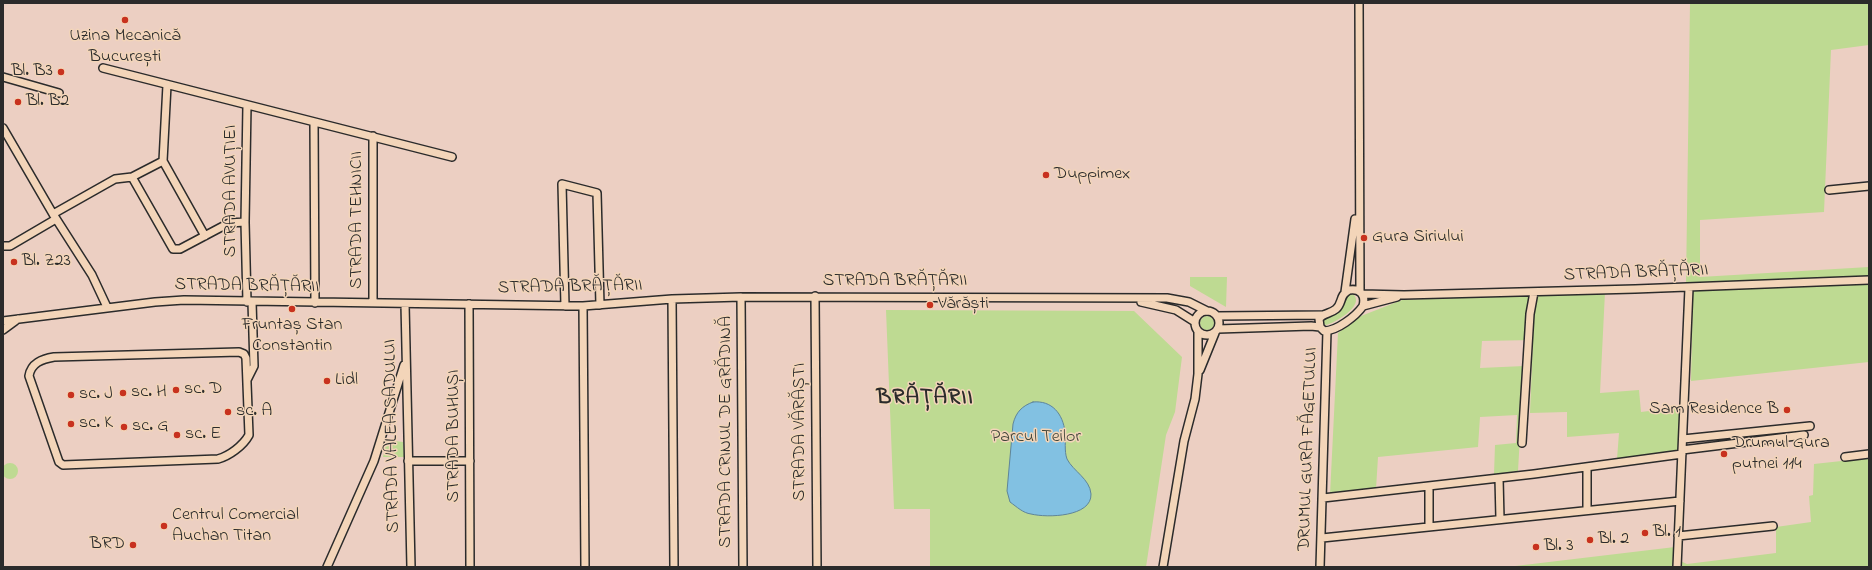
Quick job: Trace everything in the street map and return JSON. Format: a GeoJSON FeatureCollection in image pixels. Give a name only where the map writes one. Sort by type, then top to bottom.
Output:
{"type":"FeatureCollection","features":[{"type":"Feature","properties":{"kind":"street"},"geometry":{"type":"LineString","coordinates":[[1198,331],[1204,335],[1216,331],[1311,326],[1320,327],[1324,331],[1327,331],[1344,323],[1363,306],[1364,302],[1361,293],[1358,195],[1359,3]]}},
{"type":"Feature","properties":{"kind":"street"},"geometry":{"type":"LineString","coordinates":[[103,68],[452,157]]}},
{"type":"Feature","properties":{"kind":"street"},"geometry":{"type":"LineString","coordinates":[[3,77],[59,93]]}},
{"type":"Feature","properties":{"kind":"street"},"geometry":{"type":"LineString","coordinates":[[167,85],[163,161],[204,236]]}},
{"type":"Feature","properties":{"kind":"street","name":"STRADA AVUȚIEI"},"geometry":{"type":"LineString","coordinates":[[247,380],[254,366],[245,222],[248,105]]}},
{"type":"Feature","properties":{"kind":"street"},"geometry":{"type":"LineString","coordinates":[[314,122],[315,303]]}},
{"type":"Feature","properties":{"kind":"street"},"geometry":{"type":"LineString","coordinates":[[3,128],[54,216],[92,275],[107,307]]}},
{"type":"Feature","properties":{"kind":"street","name":"STRADA TEHNICII"},"geometry":{"type":"LineString","coordinates":[[373,136],[373,303]]}},
{"type":"Feature","properties":{"kind":"street"},"geometry":{"type":"LineString","coordinates":[[3,246],[10,246],[54,216],[115,179],[132,178],[163,161]]}},
{"type":"Feature","properties":{"kind":"street"},"geometry":{"type":"LineString","coordinates":[[132,178],[173,249],[180,249],[229,223],[245,222]]}},
{"type":"Feature","properties":{"kind":"street"},"geometry":{"type":"LineString","coordinates":[[565,306],[562,184],[597,193],[600,305]]}},
{"type":"Feature","properties":{"kind":"street"},"geometry":{"type":"LineString","coordinates":[[1829,190],[1869,186]]}},
{"type":"Feature","properties":{"kind":"street"},"geometry":{"type":"LineString","coordinates":[[1217,316],[1323,315],[1338,307],[1345,292],[1358,195]]}},
{"type":"Feature","properties":{"kind":"street","name":"STRADA BRĂȚĂRII"},"geometry":{"type":"LineString","coordinates":[[1345,292],[1353,290],[1361,293],[1404,295],[1689,288],[1869,280]]}},
{"type":"Feature","properties":{"kind":"street"},"geometry":{"type":"LineString","coordinates":[[1677,567],[1689,288]]}},
{"type":"Feature","properties":{"kind":"street"},"geometry":{"type":"LineString","coordinates":[[1522,443],[1530,314],[1534,292]]}},
{"type":"Feature","properties":{"kind":"street","name":"STRADA BRĂȚĂRII"},"geometry":{"type":"LineString","coordinates":[[1363,306],[1404,295]]}},
{"type":"Feature","properties":{"kind":"street","name":"STRADA BRĂȚĂRII"},"geometry":{"type":"LineString","coordinates":[[3,320],[170,301],[583,306],[672,299],[815,296],[1121,298],[1182,300],[1207,311]]}},
{"type":"Feature","properties":{"kind":"street","name":"STRADA VĂRĂȘTI"},"geometry":{"type":"LineString","coordinates":[[815,296],[817,567]]}},
{"type":"Feature","properties":{"kind":"street","name":"STRADA CRINUL DE GRĂDINĂ"},"geometry":{"type":"LineString","coordinates":[[741,297],[743,567]]}},
{"type":"Feature","properties":{"kind":"street","name":"STRADA BRĂȚĂRII"},"geometry":{"type":"LineString","coordinates":[[1121,298],[1176,310],[1195,322]]}},
{"type":"Feature","properties":{"kind":"street"},"geometry":{"type":"LineString","coordinates":[[672,299],[674,567]]}},
{"type":"Feature","properties":{"kind":"street","name":"STRADA VALEA SADULUI"},"geometry":{"type":"LineString","coordinates":[[405,304],[411,567]]}},
{"type":"Feature","properties":{"kind":"street","name":"STRADA BUHUȘI"},"geometry":{"type":"LineString","coordinates":[[469,304],[470,567]]}},
{"type":"Feature","properties":{"kind":"street"},"geometry":{"type":"LineString","coordinates":[[583,306],[585,567]]}},
{"type":"Feature","properties":{"kind":"street"},"geometry":{"type":"LineString","coordinates":[[1162,567],[1184,441],[1193,413],[1198,374],[1198,331],[1195,322],[1200,313],[1207,311],[1215,313],[1220,322],[1198,374]]}},
{"type":"Feature","properties":{"kind":"street"},"geometry":{"type":"LineString","coordinates":[[1320,327],[1319,319],[1323,315]]}},
{"type":"Feature","properties":{"kind":"street","name":"STRADA BRĂȚĂRII"},"geometry":{"type":"LineString","coordinates":[[3,330],[21,317]]}},
{"type":"Feature","properties":{"kind":"street","name":"DRUMUL GURA FĂGETULUI"},"geometry":{"type":"LineString","coordinates":[[1320,567],[1327,331]]}},
{"type":"Feature","properties":{"kind":"street"},"geometry":{"type":"LineString","coordinates":[[239,352],[244,354],[246,358],[247,380],[249,436],[226,457],[218,459],[64,465],[59,462],[29,376],[30,371],[37,362],[54,357],[239,352]]}},
{"type":"Feature","properties":{"kind":"street"},"geometry":{"type":"LineString","coordinates":[[327,567],[374,461],[406,359]]}},
{"type":"Feature","properties":{"kind":"street"},"geometry":{"type":"LineString","coordinates":[[1683,439],[1810,426]]}},
{"type":"Feature","properties":{"kind":"street"},"geometry":{"type":"LineString","coordinates":[[1323,498],[1587,467],[1804,435]]}},
{"type":"Feature","properties":{"kind":"street"},"geometry":{"type":"LineString","coordinates":[[1845,457],[1869,454]]}},
{"type":"Feature","properties":{"kind":"street"},"geometry":{"type":"LineString","coordinates":[[408,461],[470,461]]}},
{"type":"Feature","properties":{"kind":"street"},"geometry":{"type":"LineString","coordinates":[[1587,467],[1587,510]]}},
{"type":"Feature","properties":{"kind":"street"},"geometry":{"type":"LineString","coordinates":[[1499,478],[1500,520]]}},
{"type":"Feature","properties":{"kind":"street"},"geometry":{"type":"LineString","coordinates":[[1429,486],[1429,527]]}},
{"type":"Feature","properties":{"kind":"street"},"geometry":{"type":"LineString","coordinates":[[1322,538],[1680,501]]}},
{"type":"Feature","properties":{"kind":"street"},"geometry":{"type":"LineString","coordinates":[[1678,536],[1773,526]]}},
{"type":"Feature","properties":{"kind":"green space"},"geometry":{"type":"Polygon","coordinates":[[[1690,3],[1869,3],[1869,45],[1831,50],[1824,212],[1700,220],[1700,277],[1869,267],[1869,362],[1691,381],[1693,293],[1686,284],[1690,3]]]}},
{"type":"Feature","properties":{"kind":"green space"},"geometry":{"type":"Polygon","coordinates":[[[1190,277],[1227,277],[1226,307],[1190,286],[1190,277]]]}},
{"type":"Feature","properties":{"kind":"green space"},"geometry":{"type":"Polygon","coordinates":[[[1605,292],[1600,393],[1639,390],[1641,412],[1681,407],[1678,453],[1617,459],[1619,433],[1567,437],[1567,412],[1530,413],[1533,340],[1482,341],[1480,368],[1524,366],[1518,471],[1494,474],[1495,445],[1516,443],[1517,415],[1480,417],[1478,447],[1378,457],[1376,489],[1330,495],[1338,333],[1361,316],[1402,300],[1605,292]]]}},
{"type":"Feature","properties":{"kind":"green space"},"geometry":{"type":"Polygon","coordinates":[[[1347,295],[1354,295],[1356,299],[1352,309],[1336,321],[1326,325],[1323,324],[1324,319],[1339,310],[1347,295]]]}},
{"type":"Feature","properties":{"kind":"green space","name":"Parcul Teilor"},"geometry":{"type":"Polygon","coordinates":[[[886,310],[1134,311],[1182,357],[1175,412],[1166,435],[1146,567],[930,567],[930,509],[894,509],[886,310]]]}},
{"type":"Feature","properties":{"kind":"green space"},"geometry":{"type":"Polygon","coordinates":[[[1204,316],[1210,316],[1214,320],[1214,326],[1210,330],[1204,330],[1200,326],[1200,320],[1204,316]]]}},
{"type":"Feature","properties":{"kind":"green space"},"geometry":{"type":"Polygon","coordinates":[[[387,440],[403,442],[404,457],[383,457],[387,440]]]}},
{"type":"Feature","properties":{"kind":"green space"},"geometry":{"type":"Polygon","coordinates":[[[1869,458],[1869,567],[1507,567],[1675,547],[1674,558],[1687,564],[1776,553],[1776,527],[1811,522],[1809,496],[1813,495],[1814,464],[1869,458]]]}},
{"type":"Feature","properties":{"kind":"green space"},"geometry":{"type":"Polygon","coordinates":[[[10,463],[17,468],[18,471],[13,478],[10,479],[3,474],[2,471],[7,464],[10,463]]]}},
{"type":"Feature","properties":{"kind":"water"},"geometry":{"type":"Polygon","coordinates":[[[1033,402],[1046,403],[1059,414],[1062,419],[1065,432],[1067,459],[1085,479],[1091,494],[1089,502],[1077,511],[1067,514],[1047,516],[1038,515],[1020,510],[1010,502],[1007,491],[1013,424],[1020,410],[1033,402]]]}},
{"type":"Feature","properties":{"kind":"place","name":"Uzina Mecanică București"},"geometry":{"type":"Point","coordinates":[125,20]}},
{"type":"Feature","properties":{"kind":"place","name":"Bl. B3"},"geometry":{"type":"Point","coordinates":[61,72]}},
{"type":"Feature","properties":{"kind":"place","name":"Bl. B2"},"geometry":{"type":"Point","coordinates":[18,102]}},
{"type":"Feature","properties":{"kind":"place","name":"Duppimex"},"geometry":{"type":"Point","coordinates":[1046,175]}},
{"type":"Feature","properties":{"kind":"place","name":"Gura Siriului"},"geometry":{"type":"Point","coordinates":[1364,238]}},
{"type":"Feature","properties":{"kind":"place","name":"Bl. Z23"},"geometry":{"type":"Point","coordinates":[14,262]}},
{"type":"Feature","properties":{"kind":"place","name":"Vărăști"},"geometry":{"type":"Point","coordinates":[930,305]}},
{"type":"Feature","properties":{"kind":"place","name":"Fruntaș Stan Constantin"},"geometry":{"type":"Point","coordinates":[292,309]}},
{"type":"Feature","properties":{"kind":"place","name":"Lidl"},"geometry":{"type":"Point","coordinates":[327,381]}},
{"type":"Feature","properties":{"kind":"place","name":"sc. D"},"geometry":{"type":"Point","coordinates":[176,390]}},
{"type":"Feature","properties":{"kind":"place","name":"sc. H"},"geometry":{"type":"Point","coordinates":[123,393]}},
{"type":"Feature","properties":{"kind":"place","name":"sc. J"},"geometry":{"type":"Point","coordinates":[71,395]}},
{"type":"Feature","properties":{"kind":"place","name":"Sam Residence B"},"geometry":{"type":"Point","coordinates":[1787,410]}},
{"type":"Feature","properties":{"kind":"place","name":"sc. A"},"geometry":{"type":"Point","coordinates":[228,412]}},
{"type":"Feature","properties":{"kind":"place","name":"sc. K"},"geometry":{"type":"Point","coordinates":[71,424]}},
{"type":"Feature","properties":{"kind":"place","name":"sc. G"},"geometry":{"type":"Point","coordinates":[124,427]}},
{"type":"Feature","properties":{"kind":"place","name":"sc. E"},"geometry":{"type":"Point","coordinates":[177,435]}},
{"type":"Feature","properties":{"kind":"place","name":"Drumul Gura putnei 114"},"geometry":{"type":"Point","coordinates":[1724,454]}},
{"type":"Feature","properties":{"kind":"place","name":"Centrul Comercial Auchan Titan"},"geometry":{"type":"Point","coordinates":[164,526]}},
{"type":"Feature","properties":{"kind":"place","name":"Bl. 1"},"geometry":{"type":"Point","coordinates":[1645,533]}},
{"type":"Feature","properties":{"kind":"place","name":"Bl. 2"},"geometry":{"type":"Point","coordinates":[1590,540]}},
{"type":"Feature","properties":{"kind":"place","name":"BRD"},"geometry":{"type":"Point","coordinates":[133,545]}},
{"type":"Feature","properties":{"kind":"place","name":"Bl. 3"},"geometry":{"type":"Point","coordinates":[1536,547]}},
{"type":"Feature","properties":{"kind":"district","name":"BRĂȚĂRII"},"geometry":{"type":"Point","coordinates":[925,399]}}]}
